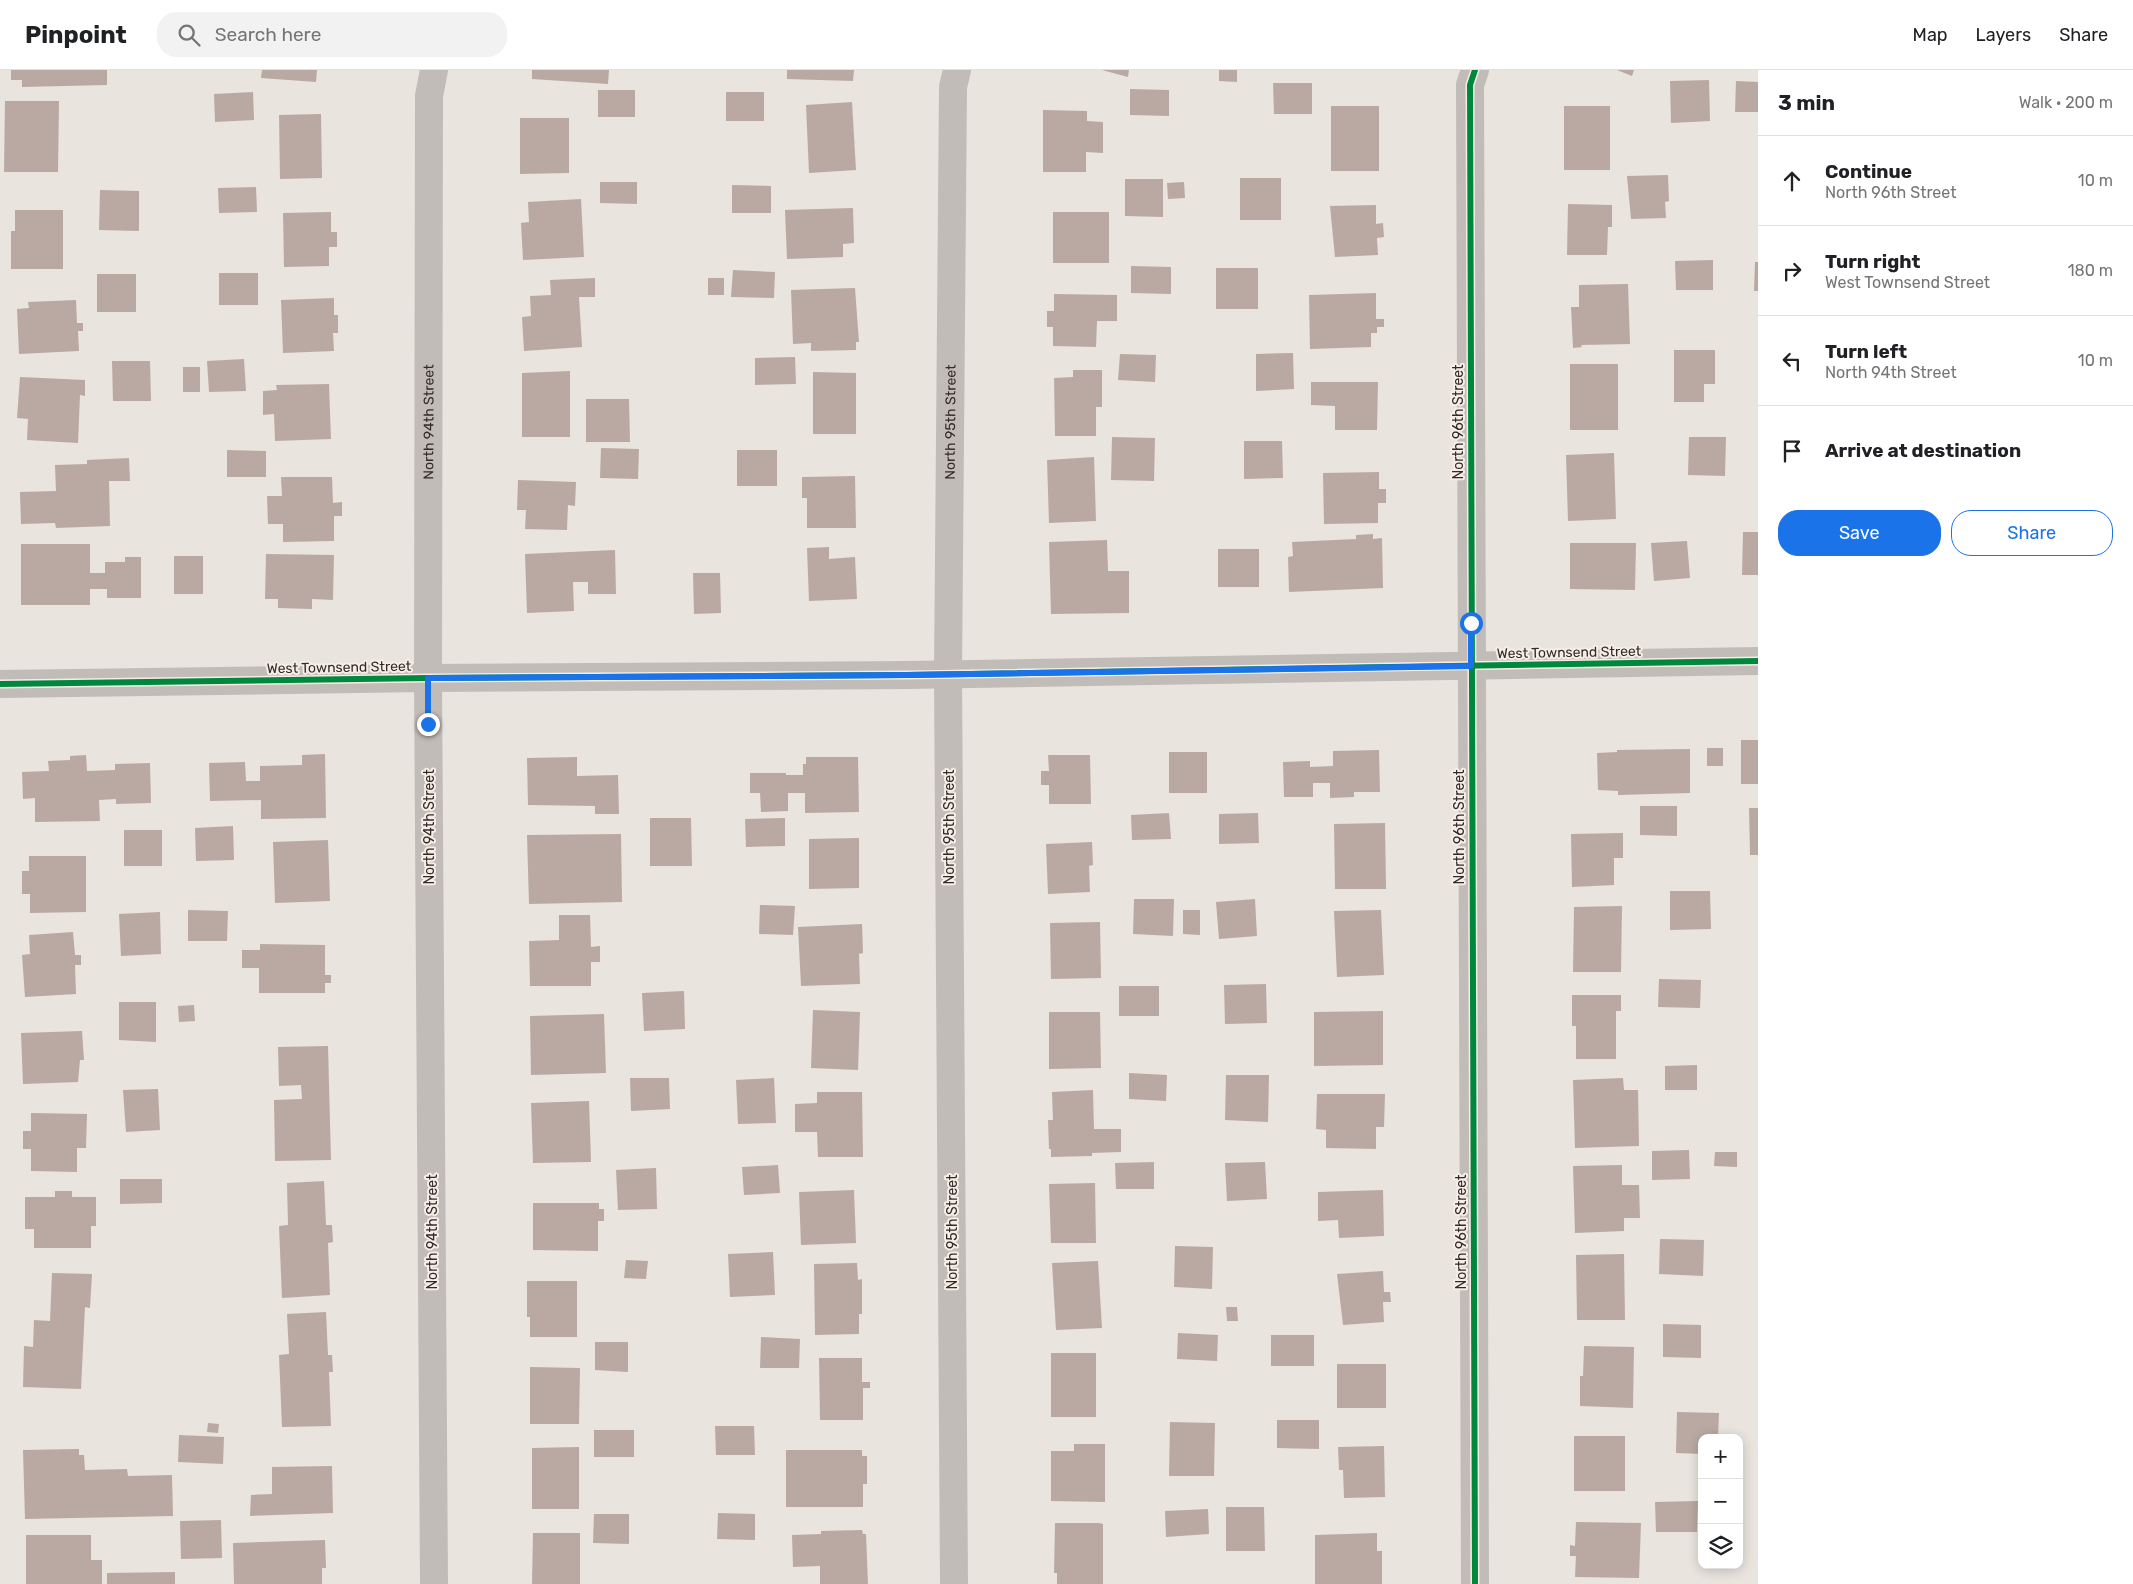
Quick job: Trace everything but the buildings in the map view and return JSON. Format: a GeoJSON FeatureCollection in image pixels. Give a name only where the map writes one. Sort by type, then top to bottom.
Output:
{"type":"FeatureCollection","features":[{"type":"Feature","properties":{"kind":"street","name":"North 94th Street"},"geometry":{"type":"LineString","coordinates":[[434,70],[429,96],[428,678],[434,1584]]}},
{"type":"Feature","properties":{"kind":"street","name":"North 95th Street"},"geometry":{"type":"LineString","coordinates":[[954,1584],[948,674],[953,86],[957,70]]}},
{"type":"Feature","properties":{"kind":"street","name":"North 96th Street"},"geometry":{"type":"LineString","coordinates":[[1475,70],[1470,85],[1475,1584]]}},
{"type":"Feature","properties":{"kind":"street","name":"West Townsend Street"},"geometry":{"type":"LineString","coordinates":[[0,684],[948,674],[1758,661]]}},
{"type":"Feature","properties":{"kind":"cycle path"},"geometry":{"type":"LineString","coordinates":[[1475,70],[1470,85],[1475,1584]]}},
{"type":"Feature","properties":{"kind":"cycle path"},"geometry":{"type":"LineString","coordinates":[[0,684],[428,678],[907,675],[1758,661]]}},
{"type":"Feature","properties":{"kind":"route"},"geometry":{"type":"LineString","coordinates":[[428,724],[428,678],[907,675],[1471,666],[1471,623]]}}]}
